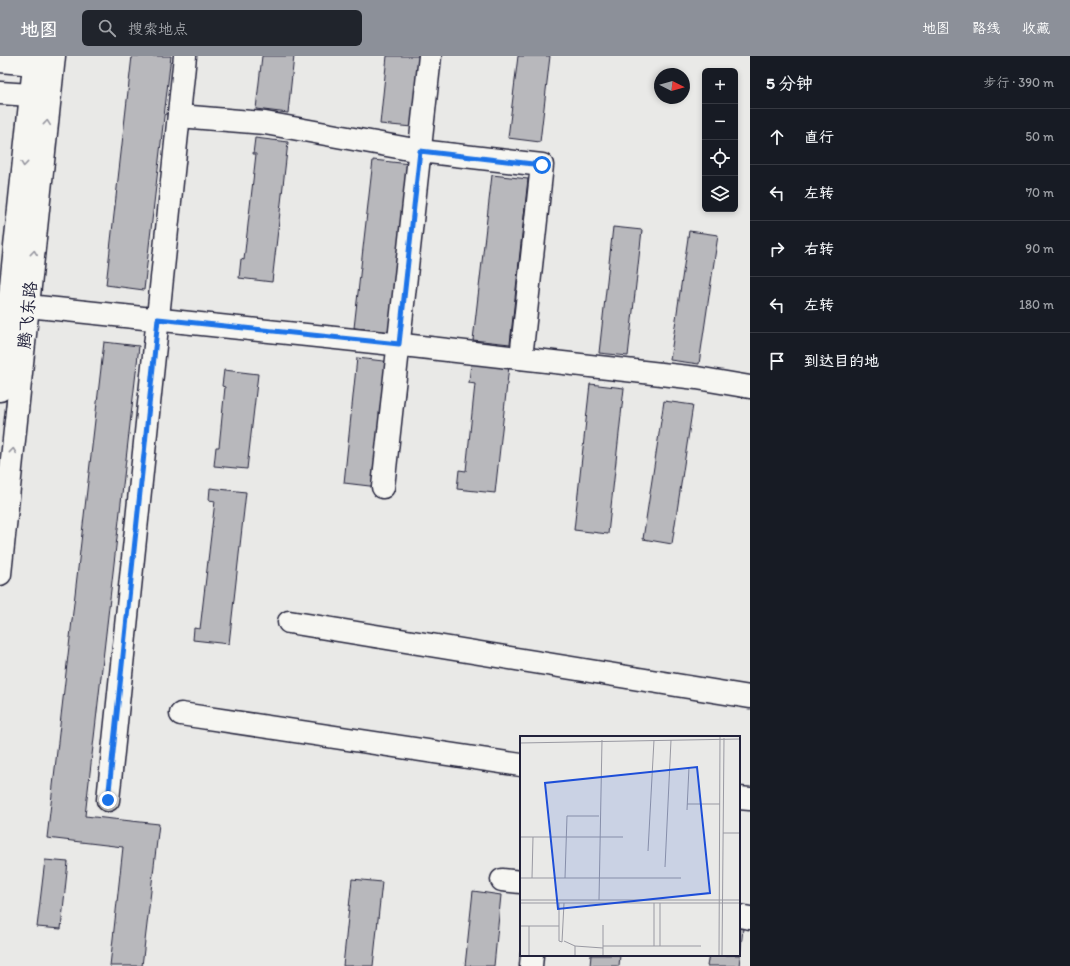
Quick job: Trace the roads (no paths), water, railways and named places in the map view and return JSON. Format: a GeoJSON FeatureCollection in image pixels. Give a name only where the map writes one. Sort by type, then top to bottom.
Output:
{"type":"FeatureCollection","features":[{"type":"Feature","properties":{"kind":"street","name":"腾飞东路"},"geometry":{"type":"LineString","coordinates":[[0,574],[54,56]]}},
{"type":"Feature","properties":{"kind":"street"},"geometry":{"type":"LineString","coordinates":[[108,800],[185,56]]}},
{"type":"Feature","properties":{"kind":"street"},"geometry":{"type":"LineString","coordinates":[[383,487],[430,56]]}},
{"type":"Feature","properties":{"kind":"street","name":"腾飞东路"},"geometry":{"type":"LineString","coordinates":[[0,390],[34,60]]}},
{"type":"Feature","properties":{"kind":"street"},"geometry":{"type":"LineString","coordinates":[[0,61],[34,60]]}},
{"type":"Feature","properties":{"kind":"street"},"geometry":{"type":"LineString","coordinates":[[0,92],[31,96]]}},
{"type":"Feature","properties":{"kind":"street"},"geometry":{"type":"LineString","coordinates":[[179,116],[265,123],[420,151],[542,165],[521,358]]}},
{"type":"Feature","properties":{"kind":"street"},"geometry":{"type":"LineString","coordinates":[[28,306],[399,344],[697,378],[750,387]]}},
{"type":"Feature","properties":{"kind":"street"},"geometry":{"type":"LineString","coordinates":[[289,622],[750,696]]}},
{"type":"Feature","properties":{"kind":"street"},"geometry":{"type":"LineString","coordinates":[[181,714],[520,764]]}},
{"type":"Feature","properties":{"kind":"street"},"geometry":{"type":"LineString","coordinates":[[740,798],[750,799]]}},
{"type":"Feature","properties":{"kind":"street"},"geometry":{"type":"LineString","coordinates":[[740,916],[750,918]]}},
{"type":"Feature","properties":{"kind":"street"},"geometry":{"type":"LineString","coordinates":[[531,966],[532,956]]}}]}
